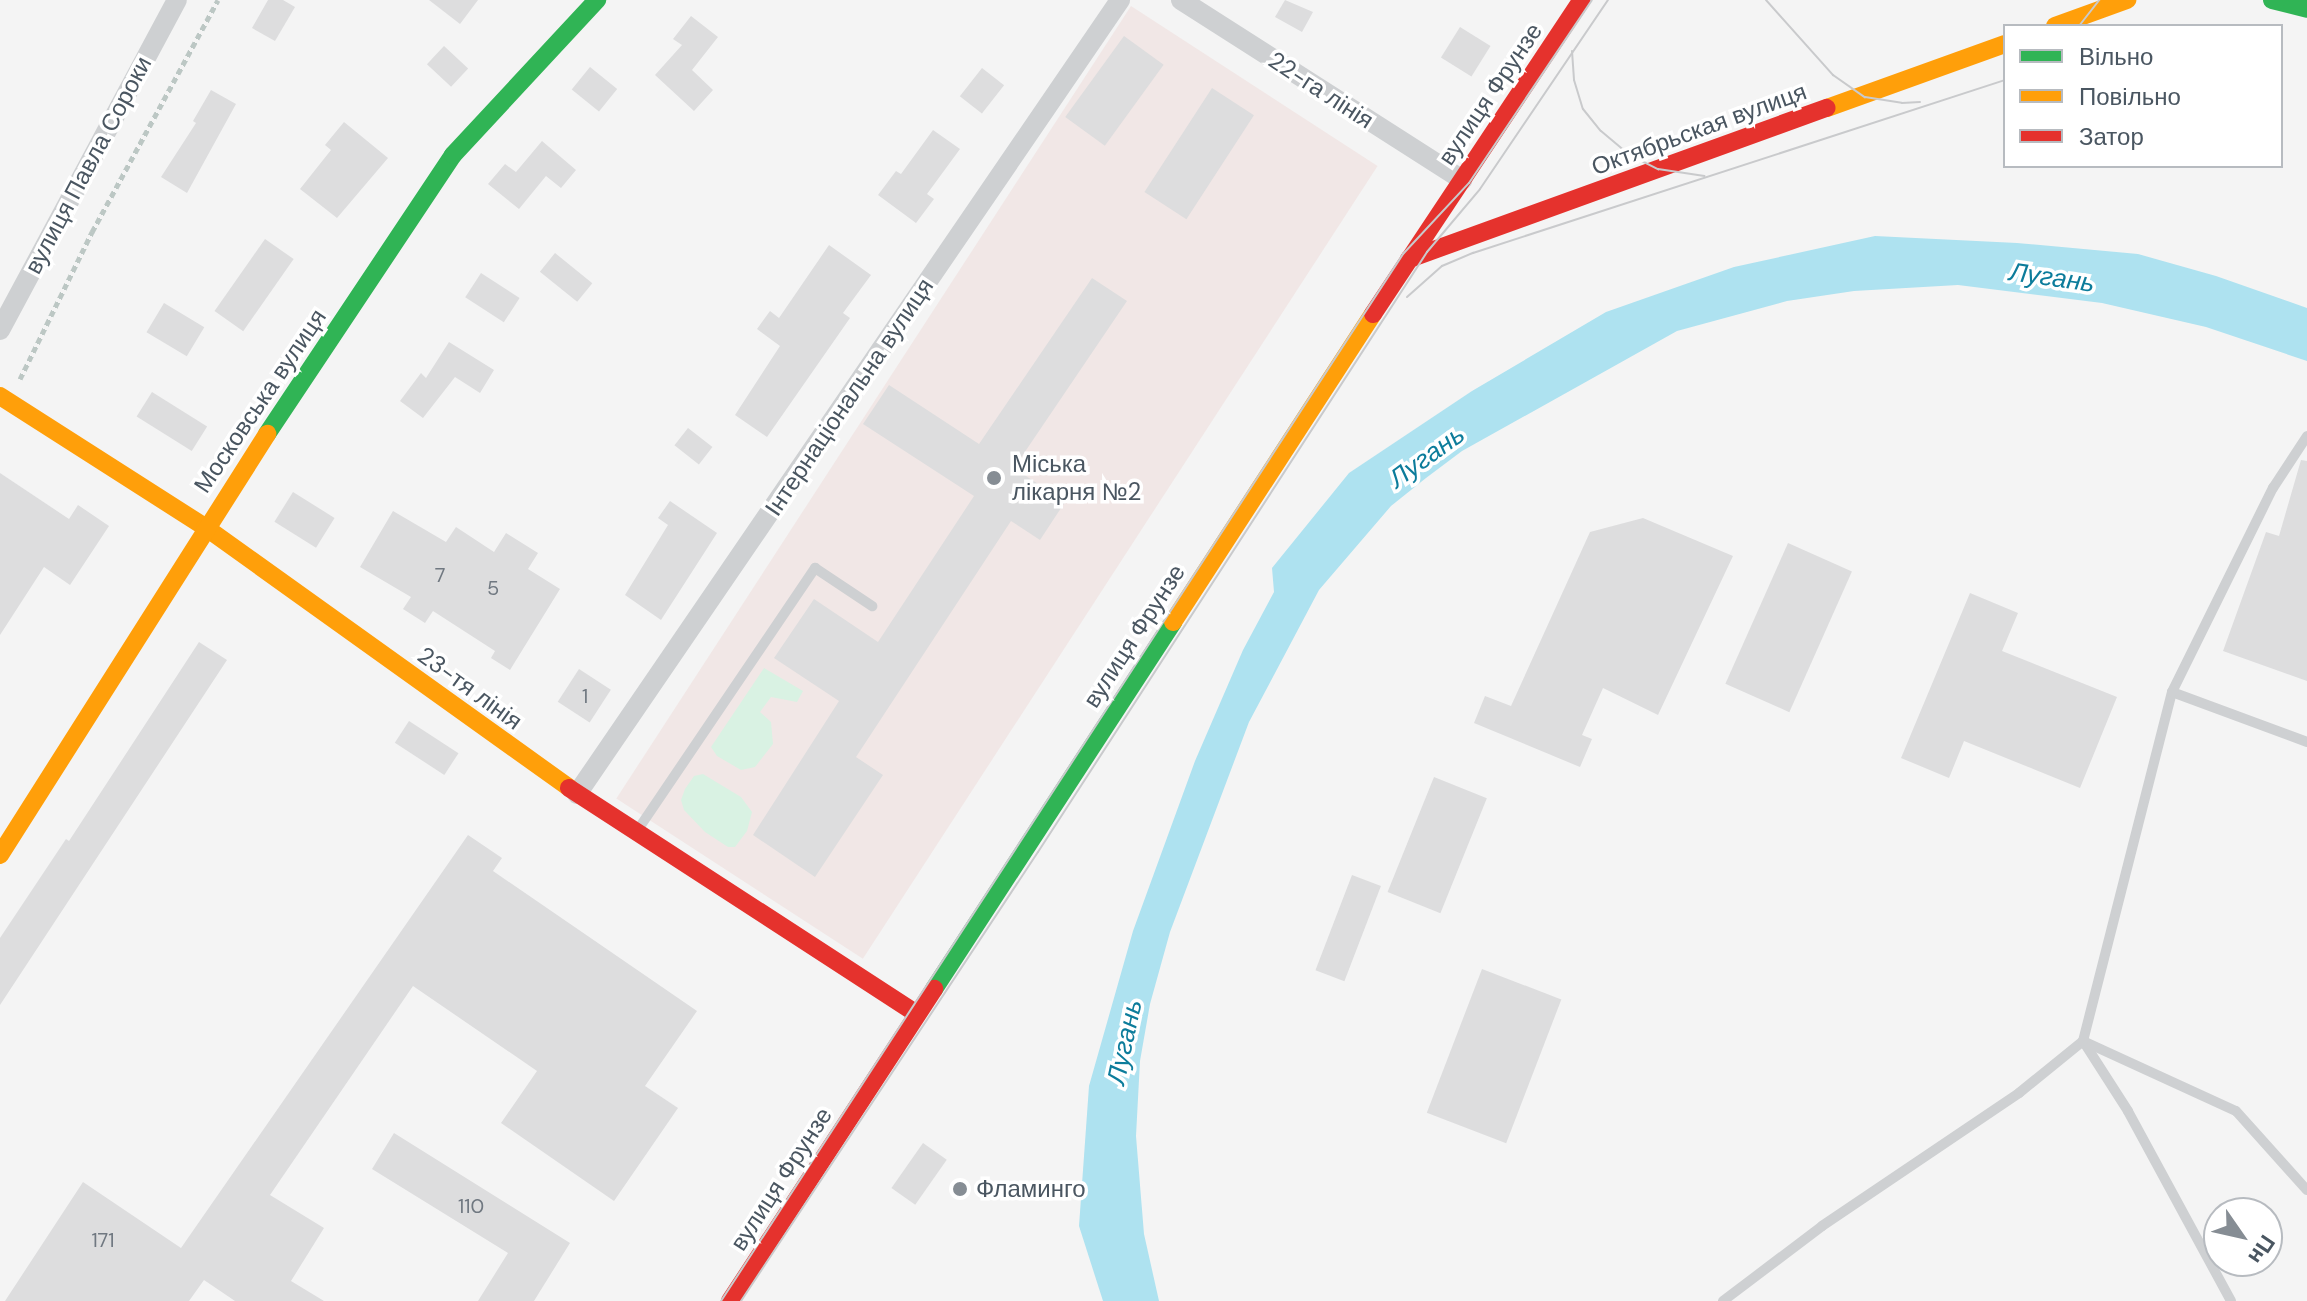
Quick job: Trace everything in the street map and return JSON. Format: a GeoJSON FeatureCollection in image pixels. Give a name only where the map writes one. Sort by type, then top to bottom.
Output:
{"type":"FeatureCollection","features":[{"type":"Feature","properties":{"kind":"street","name":"вулиця Павла Сороки"},"geometry":{"type":"LineString","coordinates":[[0,330],[177,0]]}},
{"type":"Feature","properties":{"kind":"street","name":"Московська вулиця"},"geometry":{"type":"LineString","coordinates":[[0,855],[205,527],[453,155],[597,0]]}},
{"type":"Feature","properties":{"kind":"street","name":"Інтернаціональна вулиця"},"geometry":{"type":"LineString","coordinates":[[577,794],[1120,0]]}},
{"type":"Feature","properties":{"kind":"street","name":"22-га лінія"},"geometry":{"type":"LineString","coordinates":[[1181,0],[1462,180]]}},
{"type":"Feature","properties":{"kind":"street","name":"вулиця Фрунзе"},"geometry":{"type":"LineString","coordinates":[[730,1301],[1409,259],[1582,0]]}},
{"type":"Feature","properties":{"kind":"street"},"geometry":{"type":"LineString","coordinates":[[2061,24],[2127,0]]}},
{"type":"Feature","properties":{"kind":"street"},"geometry":{"type":"LineString","coordinates":[[2272,0],[2307,9]]}},
{"type":"Feature","properties":{"kind":"street","name":"Октябрьская вулиця"},"geometry":{"type":"LineString","coordinates":[[1409,259],[2003,45]]}},
{"type":"Feature","properties":{"kind":"street","name":"23-тя лінія"},"geometry":{"type":"LineString","coordinates":[[4,398],[205,527],[577,794],[917,1014]]}},
{"type":"Feature","properties":{"kind":"lane"},"geometry":{"type":"LineString","coordinates":[[1723,1301],[1822,1226],[2019,1093],[2083,1041],[2172,692],[2273,488],[2307,436]]}},
{"type":"Feature","properties":{"kind":"lane"},"geometry":{"type":"LineString","coordinates":[[636,833],[815,568],[872,606]]}},
{"type":"Feature","properties":{"kind":"lane"},"geometry":{"type":"LineString","coordinates":[[2172,692],[2307,742]]}},
{"type":"Feature","properties":{"kind":"lane"},"geometry":{"type":"LineString","coordinates":[[2083,1041],[2236,1111],[2307,1190]]}},
{"type":"Feature","properties":{"kind":"lane"},"geometry":{"type":"LineString","coordinates":[[2083,1041],[2128,1111],[2231,1301]]}},
{"type":"Feature","properties":{"kind":"path"},"geometry":{"type":"LineString","coordinates":[[4,398],[218,0]]}},
{"type":"Feature","properties":{"kind":"shaded area","name":"Міська лікарня №2"},"geometry":{"type":"Polygon","coordinates":[[[1131,6],[1378,166],[863,959],[616,799],[1131,6]]]}},
{"type":"Feature","properties":{"kind":"green space"},"geometry":{"type":"Polygon","coordinates":[[[764,668],[803,691],[797,702],[771,697],[760,712],[771,722],[773,744],[755,767],[741,770],[717,756],[711,747],[764,668]]]}},
{"type":"Feature","properties":{"kind":"green space"},"geometry":{"type":"Polygon","coordinates":[[[703,774],[741,797],[752,812],[747,831],[735,847],[728,847],[705,832],[684,810],[681,800],[685,789],[694,776],[703,774]]]}},
{"type":"Feature","properties":{"kind":"water","name":"Лугань"},"geometry":{"type":"Polygon","coordinates":[[[1875,236],[2017,243],[2138,254],[2216,276],[2307,308],[2307,361],[2206,327],[2102,303],[1958,285],[1854,291],[1787,301],[1677,331],[1462,451],[1426,478],[1391,506],[1319,590],[1249,722],[1170,932],[1150,1004],[1140,1061],[1136,1136],[1144,1234],[1159,1301],[1103,1301],[1079,1226],[1089,1086],[1133,931],[1195,761],[1243,650],[1274,592],[1272,568],[1349,473],[1472,391],[1606,312],[1734,267],[1875,236]]]}},
{"type":"Feature","properties":{"kind":"building"},"geometry":{"type":"Polygon","coordinates":[[[268,0],[283,0],[295,7],[275,41],[252,28],[268,0]]]}},
{"type":"Feature","properties":{"kind":"building"},"geometry":{"type":"Polygon","coordinates":[[[429,0],[478,0],[460,24],[429,0]]]}},
{"type":"Feature","properties":{"kind":"building"},"geometry":{"type":"Polygon","coordinates":[[[1285,0],[1313,12],[1302,32],[1275,17],[1285,0]]]}},
{"type":"Feature","properties":{"kind":"building"},"geometry":{"type":"Polygon","coordinates":[[[691,16],[718,37],[692,70],[713,90],[694,111],[655,75],[682,45],[673,39],[691,16]]]}},
{"type":"Feature","properties":{"kind":"building"},"geometry":{"type":"Polygon","coordinates":[[[1460,27],[1491,46],[1471,77],[1441,58],[1460,27]]]}},
{"type":"Feature","properties":{"kind":"building"},"geometry":{"type":"Polygon","coordinates":[[[1124,36],[1164,65],[1105,146],[1065,117],[1124,36]]]}},
{"type":"Feature","properties":{"kind":"building"},"geometry":{"type":"Polygon","coordinates":[[[444,46],[468,69],[451,87],[427,64],[444,46]]]}},
{"type":"Feature","properties":{"kind":"building"},"geometry":{"type":"Polygon","coordinates":[[[590,67],[617,89],[599,112],[572,90],[590,67]]]}},
{"type":"Feature","properties":{"kind":"building"},"geometry":{"type":"Polygon","coordinates":[[[982,68],[1004,85],[982,114],[960,96],[982,68]]]}},
{"type":"Feature","properties":{"kind":"building"},"geometry":{"type":"Polygon","coordinates":[[[1212,88],[1254,115],[1186,219],[1144,192],[1212,88]]]}},
{"type":"Feature","properties":{"kind":"building"},"geometry":{"type":"Polygon","coordinates":[[[211,90],[236,104],[187,193],[161,177],[196,123],[193,121],[211,90]]]}},
{"type":"Feature","properties":{"kind":"building"},"geometry":{"type":"Polygon","coordinates":[[[344,122],[388,158],[337,218],[300,189],[331,150],[325,145],[344,122]]]}},
{"type":"Feature","properties":{"kind":"building"},"geometry":{"type":"Polygon","coordinates":[[[933,130],[960,149],[927,194],[934,199],[916,223],[878,195],[896,171],[901,174],[933,130]]]}},
{"type":"Feature","properties":{"kind":"building"},"geometry":{"type":"Polygon","coordinates":[[[542,141],[576,170],[561,188],[546,176],[519,209],[488,184],[505,164],[516,172],[542,141]]]}},
{"type":"Feature","properties":{"kind":"building"},"geometry":{"type":"Polygon","coordinates":[[[265,239],[294,259],[243,331],[215,311],[265,239]]]}},
{"type":"Feature","properties":{"kind":"building"},"geometry":{"type":"Polygon","coordinates":[[[829,245],[871,275],[843,313],[850,318],[767,437],[735,415],[780,346],[757,329],[770,311],[779,318],[829,245]]]}},
{"type":"Feature","properties":{"kind":"building"},"geometry":{"type":"Polygon","coordinates":[[[555,253],[592,283],[577,302],[540,272],[555,253]]]}},
{"type":"Feature","properties":{"kind":"building"},"geometry":{"type":"Polygon","coordinates":[[[481,273],[520,298],[504,322],[465,297],[481,273]]]}},
{"type":"Feature","properties":{"kind":"building"},"geometry":{"type":"Polygon","coordinates":[[[1092,278],[1127,301],[1014,468],[1065,502],[1040,540],[1011,521],[856,757],[883,775],[815,877],[753,835],[839,701],[774,658],[814,599],[878,642],[974,496],[863,424],[889,385],[979,444],[1092,278]]]}},
{"type":"Feature","properties":{"kind":"building"},"geometry":{"type":"Polygon","coordinates":[[[164,303],[204,327],[187,356],[146,332],[164,303]]]}},
{"type":"Feature","properties":{"kind":"building"},"geometry":{"type":"Polygon","coordinates":[[[449,342],[494,370],[480,393],[455,377],[423,418],[400,401],[421,373],[426,378],[449,342]]]}},
{"type":"Feature","properties":{"kind":"building"},"geometry":{"type":"Polygon","coordinates":[[[152,392],[207,426],[192,451],[137,417],[152,392]]]}},
{"type":"Feature","properties":{"kind":"building"},"geometry":{"type":"Polygon","coordinates":[[[688,428],[712,447],[699,464],[674,445],[688,428]]]}},
{"type":"Feature","properties":{"kind":"building"},"geometry":{"type":"Polygon","coordinates":[[[2301,460],[2307,461],[2307,681],[2223,651],[2266,532],[2279,536],[2301,460]]]}},
{"type":"Feature","properties":{"kind":"building"},"geometry":{"type":"Polygon","coordinates":[[[0,473],[69,519],[78,505],[109,526],[70,585],[44,567],[0,635],[0,473]]]}},
{"type":"Feature","properties":{"kind":"building"},"geometry":{"type":"Polygon","coordinates":[[[293,492],[335,518],[316,548],[274,522],[293,492]]]}},
{"type":"Feature","properties":{"kind":"building"},"geometry":{"type":"Polygon","coordinates":[[[670,501],[717,533],[661,620],[625,595],[668,525],[658,518],[670,501]]]}},
{"type":"Feature","properties":{"kind":"building"},"geometry":{"type":"Polygon","coordinates":[[[393,511],[446,542],[456,527],[494,552],[506,533],[538,553],[528,569],[560,589],[510,670],[491,658],[495,651],[433,611],[425,623],[403,609],[411,597],[360,567],[393,511]]]}},
{"type":"Feature","properties":{"kind":"building"},"geometry":{"type":"Polygon","coordinates":[[[1643,518],[1733,556],[1658,715],[1603,688],[1582,735],[1592,739],[1580,767],[1474,723],[1485,696],[1511,706],[1590,532],[1643,518]]]}},
{"type":"Feature","properties":{"kind":"building"},"geometry":{"type":"Polygon","coordinates":[[[1788,543],[1852,571],[1789,712],[1725,684],[1788,543]]]}},
{"type":"Feature","properties":{"kind":"building"},"geometry":{"type":"Polygon","coordinates":[[[1970,593],[2018,613],[2002,651],[2117,697],[2080,788],[1964,741],[1949,778],[1901,758],[1970,593]]]}},
{"type":"Feature","properties":{"kind":"building"},"geometry":{"type":"Polygon","coordinates":[[[199,642],[227,660],[0,1005],[0,938],[66,839],[69,841],[199,642]]]}},
{"type":"Feature","properties":{"kind":"building"},"geometry":{"type":"Polygon","coordinates":[[[579,669],[611,690],[590,722],[558,702],[579,669]]]}},
{"type":"Feature","properties":{"kind":"building"},"geometry":{"type":"Polygon","coordinates":[[[409,721],[458,753],[444,775],[395,743],[409,721]]]}},
{"type":"Feature","properties":{"kind":"building"},"geometry":{"type":"Polygon","coordinates":[[[1434,777],[1487,798],[1440,913],[1388,892],[1434,777]]]}},
{"type":"Feature","properties":{"kind":"building"},"geometry":{"type":"Polygon","coordinates":[[[468,835],[502,858],[493,871],[697,1011],[645,1086],[678,1108],[614,1201],[501,1123],[537,1071],[413,986],[270,1195],[324,1228],[291,1281],[324,1301],[235,1301],[204,1280],[189,1301],[5,1301],[83,1182],[181,1248],[468,835]]]}},
{"type":"Feature","properties":{"kind":"building"},"geometry":{"type":"Polygon","coordinates":[[[1352,875],[1381,886],[1344,981],[1315,970],[1352,875]]]}},
{"type":"Feature","properties":{"kind":"building"},"geometry":{"type":"Polygon","coordinates":[[[1482,969],[1561,999],[1506,1143],[1427,1113],[1482,969]]]}},
{"type":"Feature","properties":{"kind":"building"},"geometry":{"type":"Polygon","coordinates":[[[394,1133],[570,1243],[534,1301],[478,1301],[508,1253],[372,1169],[394,1133]]]}},
{"type":"Feature","properties":{"kind":"building"},"geometry":{"type":"Polygon","coordinates":[[[923,1143],[947,1160],[915,1205],[891,1188],[923,1143]]]}},
{"type":"Feature","properties":{"kind":"tram line"},"geometry":{"type":"LineString","coordinates":[[721,1301],[1403,254],[1469,183],[1592,0]]}},
{"type":"Feature","properties":{"kind":"tram line"},"geometry":{"type":"LineString","coordinates":[[741,1301],[1038,852],[1427,252],[1480,189],[1608,0]]}},
{"type":"Feature","properties":{"kind":"tram line"},"geometry":{"type":"LineString","coordinates":[[1766,0],[1833,75],[1865,97],[1902,103],[1920,102]]}},
{"type":"Feature","properties":{"kind":"tram line"},"geometry":{"type":"LineString","coordinates":[[2081,24],[2099,0]]}},
{"type":"Feature","properties":{"kind":"tram line"},"geometry":{"type":"LineString","coordinates":[[1572,51],[1574,80],[1583,109],[1601,131],[1628,154],[1658,169],[1704,176]]}},
{"type":"Feature","properties":{"kind":"tram line"},"geometry":{"type":"LineString","coordinates":[[1407,297],[1442,266],[1473,253],[2003,81]]}},
{"type":"Feature","properties":{"kind":"traffic: fast"},"geometry":{"type":"LineString","coordinates":[[267,434],[453,155],[597,0]]}},
{"type":"Feature","properties":{"kind":"traffic: fast"},"geometry":{"type":"LineString","coordinates":[[2272,0],[2307,9]]}},
{"type":"Feature","properties":{"kind":"traffic: fast"},"geometry":{"type":"LineString","coordinates":[[934,989],[1173,622]]}},
{"type":"Feature","properties":{"kind":"traffic: slow"},"geometry":{"type":"LineString","coordinates":[[2061,24],[2127,0]]}},
{"type":"Feature","properties":{"kind":"traffic: slow"},"geometry":{"type":"LineString","coordinates":[[1827,108],[2003,45]]}},
{"type":"Feature","properties":{"kind":"traffic: slow"},"geometry":{"type":"LineString","coordinates":[[1173,622],[1373,314]]}},
{"type":"Feature","properties":{"kind":"traffic: slow"},"geometry":{"type":"LineString","coordinates":[[0,396],[205,527],[569,788]]}},
{"type":"Feature","properties":{"kind":"traffic: slow"},"geometry":{"type":"LineString","coordinates":[[0,855],[267,434]]}},
{"type":"Feature","properties":{"kind":"traffic: jam"},"geometry":{"type":"LineString","coordinates":[[1373,314],[1582,0]]}},
{"type":"Feature","properties":{"kind":"traffic: jam"},"geometry":{"type":"LineString","coordinates":[[1409,259],[1827,108]]}},
{"type":"Feature","properties":{"kind":"traffic: jam"},"geometry":{"type":"LineString","coordinates":[[569,788],[917,1014]]}},
{"type":"Feature","properties":{"kind":"traffic: jam"},"geometry":{"type":"LineString","coordinates":[[730,1301],[934,989]]}},
{"type":"Feature","properties":{"kind":"place","name":"Міська лікарня №2"},"geometry":{"type":"Point","coordinates":[994,478]}},
{"type":"Feature","properties":{"kind":"place","name":"Фламинго"},"geometry":{"type":"Point","coordinates":[960,1189]}}]}
